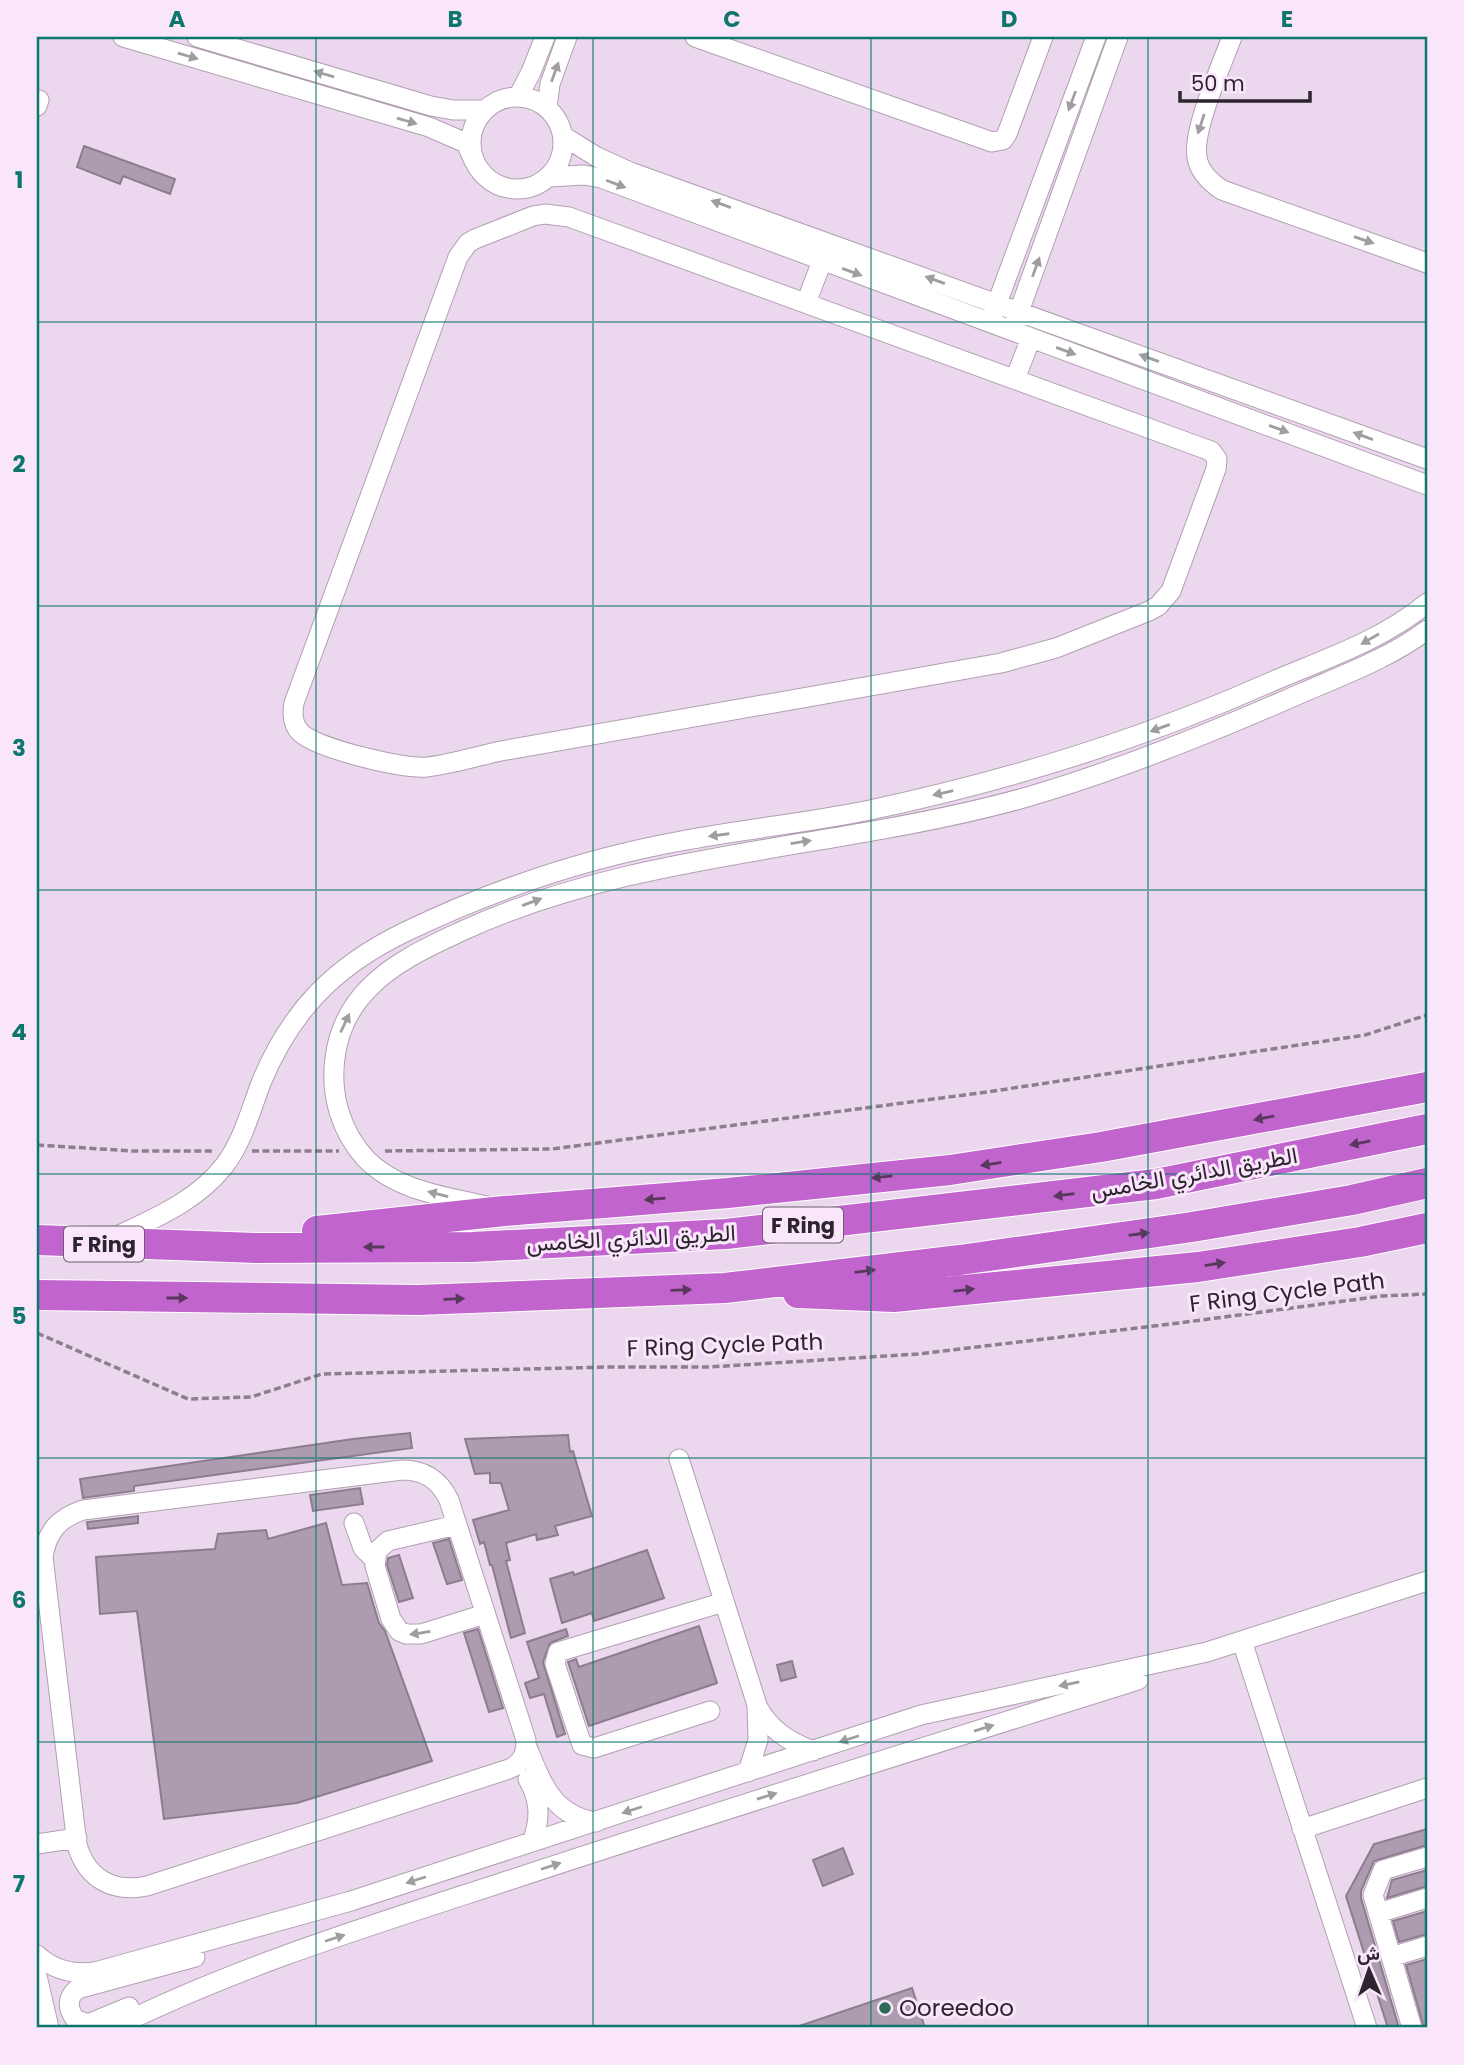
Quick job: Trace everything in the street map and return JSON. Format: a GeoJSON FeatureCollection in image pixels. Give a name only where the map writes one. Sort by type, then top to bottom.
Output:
{"type":"FeatureCollection","features":[{"type":"Feature","properties":{"kind":"highway"},"geometry":{"type":"LineString","coordinates":[[171,1246],[504,1211],[728,1193],[950,1170],[1128,1142],[1427,1087]]}},
{"type":"Feature","properties":{"kind":"highway","name":"الطريق الدائري الخامس"},"geometry":{"type":"LineString","coordinates":[[37,1240],[171,1246],[472,1247],[726,1234],[1156,1184],[1427,1129]]}},
{"type":"Feature","properties":{"kind":"highway","name":"F Ring"},"geometry":{"type":"LineString","coordinates":[[37,1295],[418,1300],[725,1288],[960,1260],[1192,1227],[1352,1200],[1427,1183]]}},
{"type":"Feature","properties":{"kind":"highway"},"geometry":{"type":"LineString","coordinates":[[725,1288],[894,1297],[1198,1267],[1360,1242],[1427,1228]]}},
{"type":"Feature","properties":{"kind":"street"},"geometry":{"type":"LineString","coordinates":[[123,37],[429,127],[466,144],[474,161],[488,179],[508,189],[530,188],[549,177],[584,175],[601,178],[1427,485]]}},
{"type":"Feature","properties":{"kind":"street"},"geometry":{"type":"LineString","coordinates":[[197,37],[431,106],[453,110],[485,110]]}},
{"type":"Feature","properties":{"kind":"street"},"geometry":{"type":"LineString","coordinates":[[518,97],[545,37]]}},
{"type":"Feature","properties":{"kind":"street"},"geometry":{"type":"LineString","coordinates":[[547,107],[550,84],[567,37]]}},
{"type":"Feature","properties":{"kind":"street"},"geometry":{"type":"LineString","coordinates":[[695,37],[992,142],[1003,140],[1007,134],[1043,37]]}},
{"type":"Feature","properties":{"kind":"street"},"geometry":{"type":"LineString","coordinates":[[989,323],[1096,37]]}},
{"type":"Feature","properties":{"kind":"street"},"geometry":{"type":"LineString","coordinates":[[1012,331],[1118,37]]}},
{"type":"Feature","properties":{"kind":"street"},"geometry":{"type":"LineString","coordinates":[[1232,37],[1198,132],[1196,155],[1205,176],[1222,190],[1427,263]]}},
{"type":"Feature","properties":{"kind":"street"},"geometry":{"type":"LineString","coordinates":[[474,161],[471,150],[473,128],[485,110],[503,99],[518,97],[547,107],[555,116],[563,136],[561,158],[549,177]]}},
{"type":"Feature","properties":{"kind":"street"},"geometry":{"type":"LineString","coordinates":[[563,136],[588,152],[631,172],[1427,458]]}},
{"type":"Feature","properties":{"kind":"street"},"geometry":{"type":"LineString","coordinates":[[533,216],[569,216],[1015,379],[1215,454],[1216,469],[1175,582],[1158,606],[1056,648],[1001,663],[501,751],[426,767],[402,767],[379,762],[309,738],[296,727],[293,719],[294,703],[458,257],[468,243],[533,216]]}},
{"type":"Feature","properties":{"kind":"street"},"geometry":{"type":"LineString","coordinates":[[806,303],[822,261]]}},
{"type":"Feature","properties":{"kind":"street"},"geometry":{"type":"LineString","coordinates":[[1015,379],[1031,338]]}},
{"type":"Feature","properties":{"kind":"street"},"geometry":{"type":"LineString","coordinates":[[101,1244],[180,1205],[196,1194],[223,1167],[235,1150],[272,1059],[303,1007],[349,965],[385,943],[432,920],[554,873],[617,855],[681,841],[869,810],[1043,768],[1123,742],[1321,663],[1361,644],[1427,603]]}},
{"type":"Feature","properties":{"kind":"street"},"geometry":{"type":"LineString","coordinates":[[504,1211],[404,1184],[387,1176],[359,1151],[345,1127],[335,1098],[334,1065],[341,1032],[356,1003],[378,979],[442,940],[517,908],[607,880],[711,858],[936,819],[1044,792],[1150,756],[1270,707],[1406,645],[1427,630]]}},
{"type":"Feature","properties":{"kind":"street"},"geometry":{"type":"LineString","coordinates":[[432,920],[442,940]]}},
{"type":"Feature","properties":{"kind":"street"},"geometry":{"type":"LineString","coordinates":[[37,1307],[109,1298]]}},
{"type":"Feature","properties":{"kind":"street"},"geometry":{"type":"LineString","coordinates":[[679,1459],[757,1705],[770,1726],[779,1734],[813,1751]]}},
{"type":"Feature","properties":{"kind":"street"},"geometry":{"type":"LineString","coordinates":[[523,1754],[509,1769],[134,1889],[108,1885],[97,1878],[81,1857],[77,1838],[43,1617],[45,1543],[60,1520],[83,1510],[411,1470],[421,1472],[438,1483],[449,1500],[485,1614],[538,1801],[539,1815],[532,1842]]}},
{"type":"Feature","properties":{"kind":"street"},"geometry":{"type":"LineString","coordinates":[[354,1523],[363,1548],[374,1559]]}},
{"type":"Feature","properties":{"kind":"street"},"geometry":{"type":"LineString","coordinates":[[456,1525],[388,1541],[377,1551],[375,1566],[391,1619],[394,1626],[406,1634],[421,1634],[485,1614]]}},
{"type":"Feature","properties":{"kind":"street"},"geometry":{"type":"LineString","coordinates":[[37,1955],[60,1970],[94,1972],[297,1917],[953,1707],[1080,1682],[1207,1652],[1427,1581]]}},
{"type":"Feature","properties":{"kind":"street"},"geometry":{"type":"LineString","coordinates":[[710,1711],[594,1748],[582,1745],[555,1664],[558,1653],[724,1602]]}},
{"type":"Feature","properties":{"kind":"street"},"geometry":{"type":"LineString","coordinates":[[1242,1641],[1367,2028]]}},
{"type":"Feature","properties":{"kind":"street"},"geometry":{"type":"LineString","coordinates":[[113,2028],[302,1948],[676,1825],[1176,1668],[1207,1652]]}},
{"type":"Feature","properties":{"kind":"street"},"geometry":{"type":"LineString","coordinates":[[748,1772],[758,1740],[757,1705]]}},
{"type":"Feature","properties":{"kind":"street"},"geometry":{"type":"LineString","coordinates":[[523,1754],[557,1804],[575,1816],[596,1822]]}},
{"type":"Feature","properties":{"kind":"street"},"geometry":{"type":"LineString","coordinates":[[1302,1829],[1427,1788]]}},
{"type":"Feature","properties":{"kind":"street"},"geometry":{"type":"LineString","coordinates":[[37,1844],[77,1838]]}},
{"type":"Feature","properties":{"kind":"street"},"geometry":{"type":"LineString","coordinates":[[1412,2028],[1373,1895],[1382,1870],[1427,1857]]}},
{"type":"Feature","properties":{"kind":"street"},"geometry":{"type":"LineString","coordinates":[[1378,1913],[1427,1898]]}},
{"type":"Feature","properties":{"kind":"street"},"geometry":{"type":"LineString","coordinates":[[297,1917],[264,1934],[204,1955],[77,1989],[69,2000],[69,2007],[75,2019],[95,2022],[208,1973],[256,1958],[302,1948]]}},
{"type":"Feature","properties":{"kind":"street"},"geometry":{"type":"LineString","coordinates":[[1391,1957],[1427,1946]]}},
{"type":"Feature","properties":{"kind":"street"},"geometry":{"type":"LineString","coordinates":[[37,1976],[49,2028]]}},
{"type":"Feature","properties":{"kind":"path"},"geometry":{"type":"LineString","coordinates":[[37,1145],[133,1152],[552,1149],[987,1092],[1365,1035],[1427,1015]]}},
{"type":"Feature","properties":{"kind":"path","name":"F Ring Cycle Path"},"geometry":{"type":"LineString","coordinates":[[37,1333],[188,1399],[201,1399],[251,1397],[322,1374],[709,1367],[918,1354],[1382,1296],[1427,1294]]}},
{"type":"Feature","properties":{"kind":"building"},"geometry":{"type":"Polygon","coordinates":[[[84,146],[175,179],[170,194],[123,176],[120,184],[77,167],[84,146]]]}},
{"type":"Feature","properties":{"kind":"building"},"geometry":{"type":"Polygon","coordinates":[[[410,1433],[412,1448],[134,1486],[134,1491],[83,1498],[80,1479],[410,1433]]]}},
{"type":"Feature","properties":{"kind":"building"},"geometry":{"type":"Polygon","coordinates":[[[568,1435],[570,1452],[573,1451],[592,1516],[555,1526],[558,1535],[537,1540],[536,1534],[506,1543],[510,1560],[506,1561],[525,1633],[511,1638],[492,1565],[484,1542],[480,1544],[473,1520],[509,1510],[501,1483],[490,1483],[490,1473],[475,1474],[465,1439],[568,1435]]]}},
{"type":"Feature","properties":{"kind":"building"},"geometry":{"type":"Polygon","coordinates":[[[360,1488],[363,1504],[313,1511],[310,1495],[360,1488]]]}},
{"type":"Feature","properties":{"kind":"building"},"geometry":{"type":"Polygon","coordinates":[[[138,1516],[138,1523],[88,1529],[87,1522],[138,1516]]]}},
{"type":"Feature","properties":{"kind":"building"},"geometry":{"type":"Polygon","coordinates":[[[326,1523],[342,1585],[367,1583],[379,1623],[385,1631],[432,1761],[297,1803],[164,1819],[137,1611],[100,1614],[96,1557],[215,1549],[218,1534],[266,1530],[268,1539],[326,1523]]]}},
{"type":"Feature","properties":{"kind":"building"},"geometry":{"type":"Polygon","coordinates":[[[449,1539],[462,1580],[447,1584],[433,1543],[449,1539]]]}},
{"type":"Feature","properties":{"kind":"building"},"geometry":{"type":"Polygon","coordinates":[[[647,1550],[664,1598],[594,1621],[592,1613],[562,1623],[550,1579],[573,1572],[574,1575],[647,1550]]]}},
{"type":"Feature","properties":{"kind":"building"},"geometry":{"type":"Polygon","coordinates":[[[399,1555],[413,1598],[399,1602],[387,1565],[388,1558],[399,1555]]]}},
{"type":"Feature","properties":{"kind":"building"},"geometry":{"type":"Polygon","coordinates":[[[699,1626],[717,1683],[589,1726],[568,1662],[576,1659],[579,1667],[699,1626]]]}},
{"type":"Feature","properties":{"kind":"building"},"geometry":{"type":"Polygon","coordinates":[[[478,1629],[503,1708],[489,1712],[464,1633],[478,1629]]]}},
{"type":"Feature","properties":{"kind":"building"},"geometry":{"type":"Polygon","coordinates":[[[566,1629],[568,1636],[550,1643],[543,1662],[565,1734],[557,1737],[544,1694],[530,1698],[525,1683],[539,1678],[527,1642],[566,1629]]]}},
{"type":"Feature","properties":{"kind":"building"},"geometry":{"type":"Polygon","coordinates":[[[792,1661],[796,1677],[781,1681],[777,1665],[792,1661]]]}},
{"type":"Feature","properties":{"kind":"building"},"geometry":{"type":"Polygon","coordinates":[[[1427,1829],[1427,1845],[1374,1861],[1361,1891],[1399,2028],[1388,2028],[1346,1896],[1374,1844],[1427,1829]]]}},
{"type":"Feature","properties":{"kind":"building"},"geometry":{"type":"Polygon","coordinates":[[[843,1848],[853,1874],[823,1886],[813,1860],[843,1848]]]}},
{"type":"Feature","properties":{"kind":"building"},"geometry":{"type":"Polygon","coordinates":[[[1427,1870],[1427,1886],[1387,1898],[1392,1880],[1427,1870]]]}},
{"type":"Feature","properties":{"kind":"building"},"geometry":{"type":"Polygon","coordinates":[[[1427,1911],[1427,1934],[1399,1942],[1393,1921],[1427,1911]]]}},
{"type":"Feature","properties":{"kind":"building"},"geometry":{"type":"Polygon","coordinates":[[[1427,1959],[1427,2028],[1424,2028],[1406,1965],[1427,1959]]]}},
{"type":"Feature","properties":{"kind":"building","name":"Ooreedoo"},"geometry":{"type":"Polygon","coordinates":[[[912,1988],[925,2028],[799,2026],[912,1988]]]}},
{"type":"Feature","properties":{"kind":"place","name":"Ooreedoo"},"geometry":{"type":"Point","coordinates":[885,2008]}}]}
